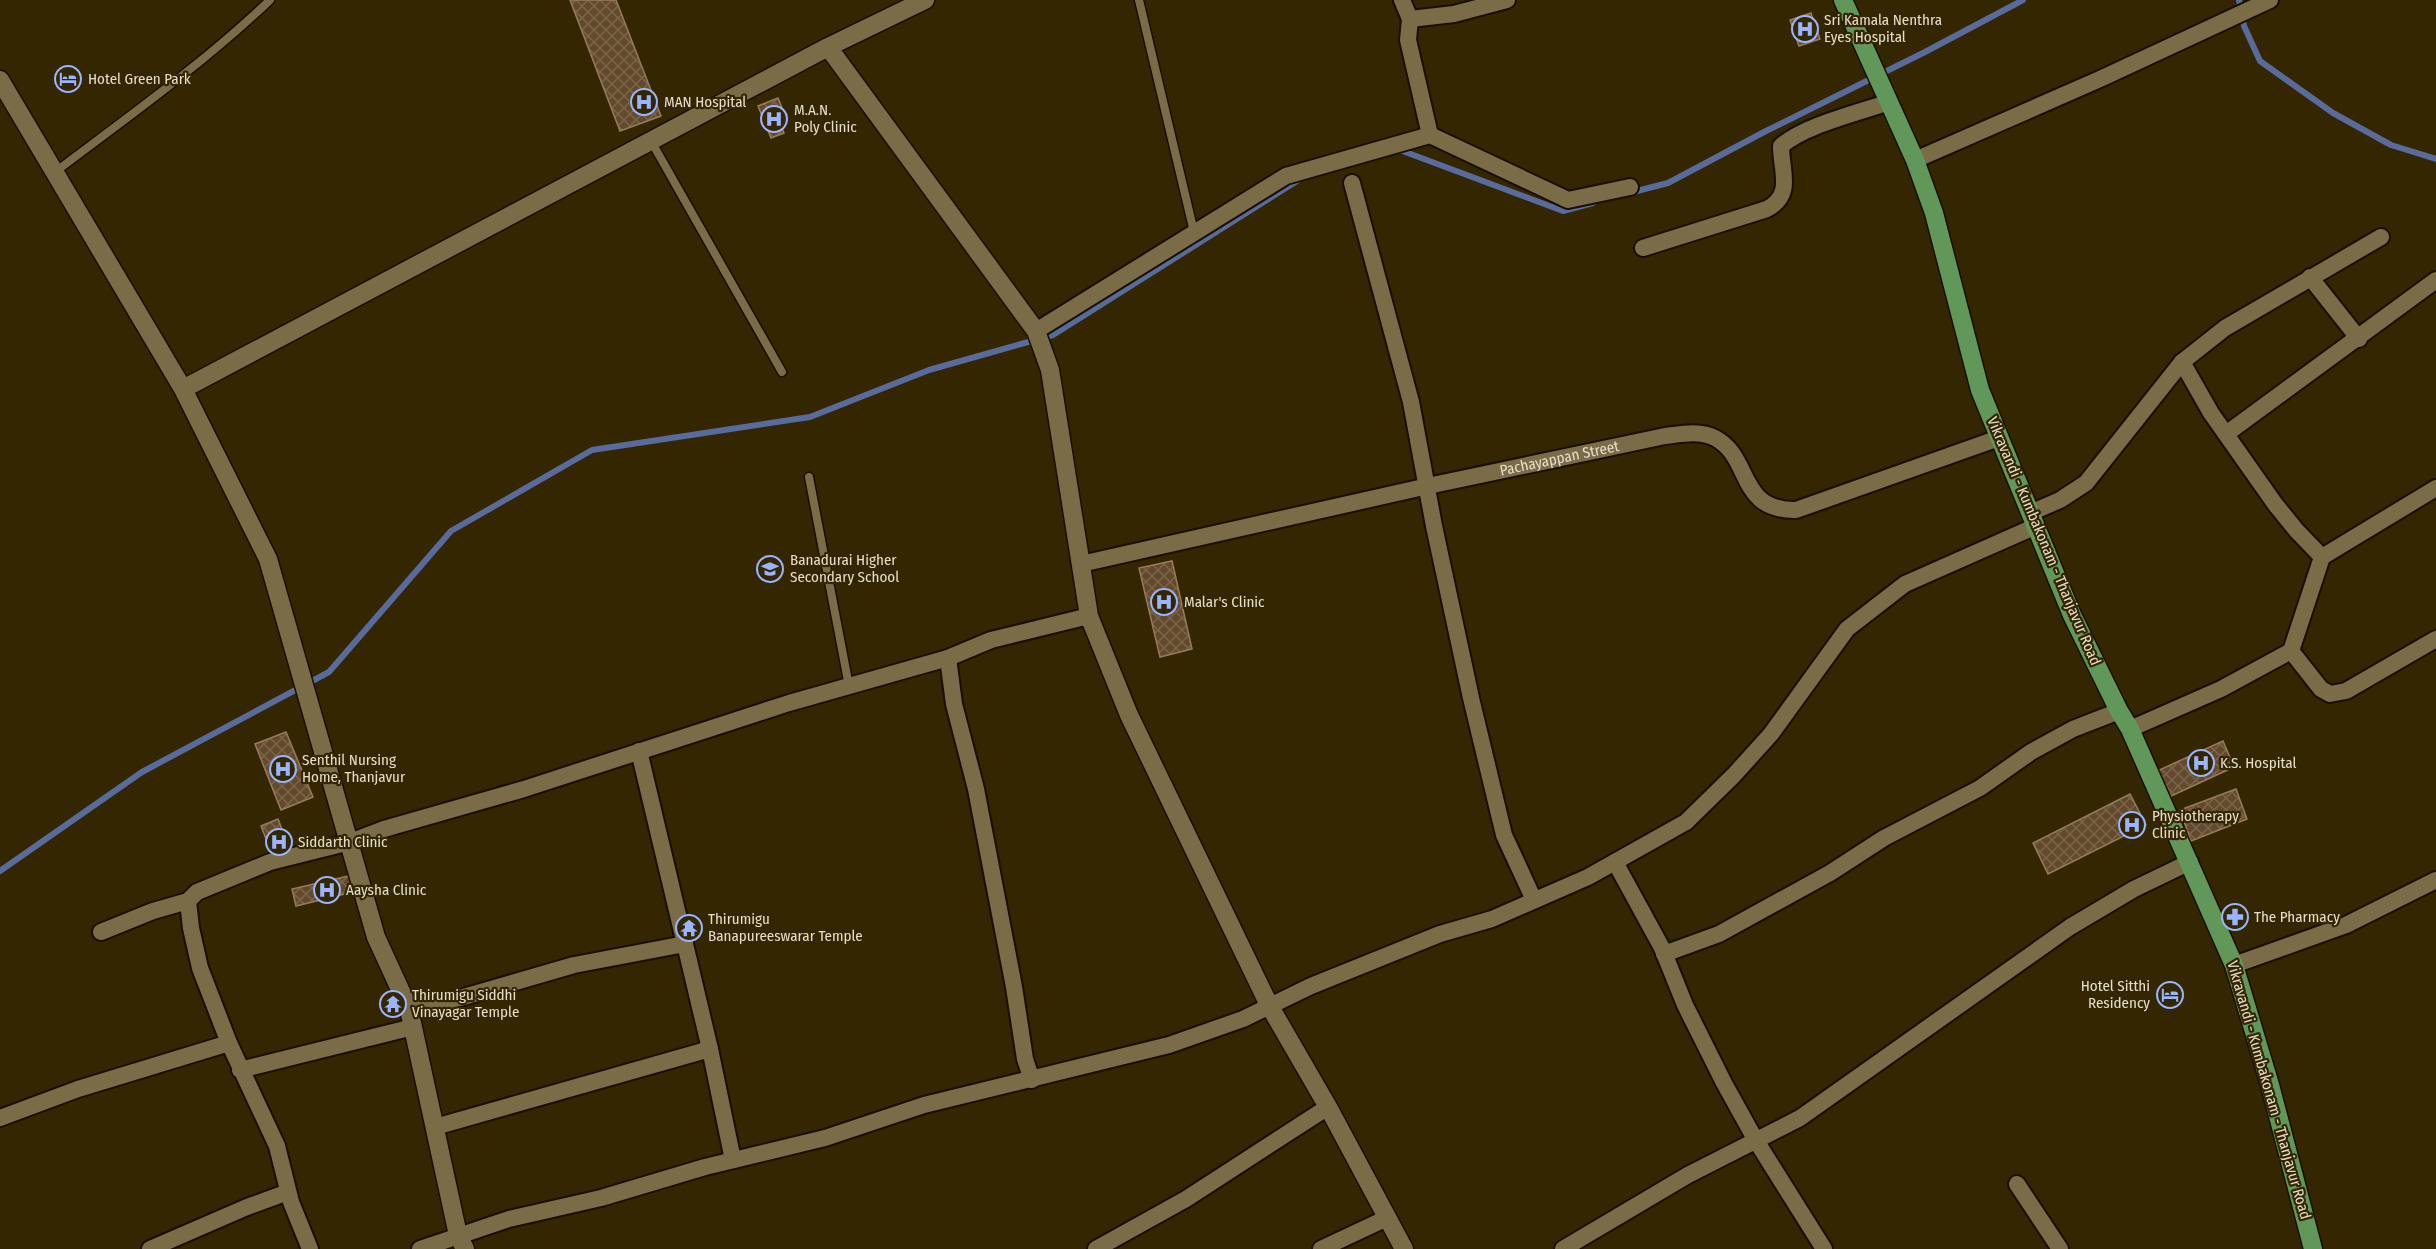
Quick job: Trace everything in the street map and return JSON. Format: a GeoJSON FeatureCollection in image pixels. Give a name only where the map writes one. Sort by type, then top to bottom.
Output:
{"type":"FeatureCollection","features":[{"type":"Feature","properties":{"kind":"main road","name":"Vikravandi - Kumbakonam - Thanjavur Road"},"geometry":{"type":"LineString","coordinates":[[1843,0],[1915,160],[1934,213],[1980,390],[1999,438],[2072,615],[2130,729],[2234,965],[2270,1085],[2313,1249]]}},
{"type":"Feature","properties":{"kind":"street"},"geometry":{"type":"LineString","coordinates":[[183,389],[828,47],[925,0]]}},
{"type":"Feature","properties":{"kind":"street"},"geometry":{"type":"LineString","coordinates":[[1402,0],[1410,19],[1408,40],[1430,135]]}},
{"type":"Feature","properties":{"kind":"street"},"geometry":{"type":"LineString","coordinates":[[1410,19],[1454,14],[1508,0]]}},
{"type":"Feature","properties":{"kind":"street"},"geometry":{"type":"LineString","coordinates":[[1915,160],[2100,79],[2270,0]]}},
{"type":"Feature","properties":{"kind":"street"},"geometry":{"type":"LineString","coordinates":[[828,47],[1036,331],[1050,370],[1089,616],[1129,715],[1269,1005],[1328,1107],[1404,1249]]}},
{"type":"Feature","properties":{"kind":"street"},"geometry":{"type":"LineString","coordinates":[[0,80],[183,389],[268,559],[376,937],[411,1018],[462,1242]]}},
{"type":"Feature","properties":{"kind":"street"},"geometry":{"type":"LineString","coordinates":[[1643,248],[1767,209],[1778,203],[1784,193],[1781,146],[1789,139],[1885,94]]}},
{"type":"Feature","properties":{"kind":"street"},"geometry":{"type":"LineString","coordinates":[[1036,331],[1286,176],[1430,135],[1568,200],[1630,187]]}},
{"type":"Feature","properties":{"kind":"street"},"geometry":{"type":"LineString","coordinates":[[1352,183],[1411,402],[1434,526],[1471,698],[1504,835],[1534,900]]}},
{"type":"Feature","properties":{"kind":"street"},"geometry":{"type":"LineString","coordinates":[[420,1249],[462,1242],[509,1219],[601,1198],[733,1160],[825,1138],[924,1105],[1169,1046],[1243,1018],[1440,934],[1492,919],[1588,877],[1686,822],[1734,775],[1771,734],[1847,629],[1905,584],[2033,520],[2086,483],[2182,362],[2225,328],[2381,237]]}},
{"type":"Feature","properties":{"kind":"street"},"geometry":{"type":"LineString","coordinates":[[2310,277],[2359,339]]}},
{"type":"Feature","properties":{"kind":"street"},"geometry":{"type":"LineString","coordinates":[[2226,434],[2329,358],[2359,339],[2436,280]]}},
{"type":"Feature","properties":{"kind":"street"},"geometry":{"type":"LineString","coordinates":[[2182,362],[2226,434],[2295,530],[2322,557]]}},
{"type":"Feature","properties":{"kind":"street","name":"Pachayappan Street"},"geometry":{"type":"LineString","coordinates":[[1081,564],[1428,486],[1665,436],[1693,433],[1714,437],[1727,447],[1752,491],[1763,502],[1780,510],[1796,510],[1999,438]]}},
{"type":"Feature","properties":{"kind":"street"},"geometry":{"type":"LineString","coordinates":[[2130,729],[2221,689],[2291,651],[2322,557],[2436,488]]}},
{"type":"Feature","properties":{"kind":"street"},"geometry":{"type":"LineString","coordinates":[[101,932],[153,911],[188,901],[197,891],[270,862],[350,842],[384,829],[524,789],[789,703],[948,658],[991,640],[1089,616]]}},
{"type":"Feature","properties":{"kind":"street"},"geometry":{"type":"LineString","coordinates":[[2291,651],[2321,689],[2330,694],[2346,691],[2436,639]]}},
{"type":"Feature","properties":{"kind":"street"},"geometry":{"type":"LineString","coordinates":[[948,658],[954,704],[976,789],[1014,987],[1025,1059],[1032,1080]]}},
{"type":"Feature","properties":{"kind":"street"},"geometry":{"type":"LineString","coordinates":[[1664,954],[1719,934],[1830,873],[1884,838],[1980,788],[2031,752],[2073,729],[2119,711]]}},
{"type":"Feature","properties":{"kind":"street"},"geometry":{"type":"LineString","coordinates":[[639,751],[710,1049],[733,1160]]}},
{"type":"Feature","properties":{"kind":"street"},"geometry":{"type":"LineString","coordinates":[[1615,862],[1664,954],[1685,1005],[1755,1139],[1824,1249]]}},
{"type":"Feature","properties":{"kind":"street"},"geometry":{"type":"LineString","coordinates":[[1563,1249],[1627,1210],[1755,1139],[1800,1118],[2070,927],[2134,889],[2190,862]]}},
{"type":"Feature","properties":{"kind":"street"},"geometry":{"type":"LineString","coordinates":[[2234,965],[2346,925],[2434,886]]}},
{"type":"Feature","properties":{"kind":"street"},"geometry":{"type":"LineString","coordinates":[[188,901],[191,928],[200,968],[240,1070],[277,1146],[288,1192],[310,1249]]}},
{"type":"Feature","properties":{"kind":"street"},"geometry":{"type":"LineString","coordinates":[[240,1070],[411,1018],[460,998],[574,965],[685,944]]}},
{"type":"Feature","properties":{"kind":"street"},"geometry":{"type":"LineString","coordinates":[[0,1118],[78,1089],[229,1044]]}},
{"type":"Feature","properties":{"kind":"street"},"geometry":{"type":"LineString","coordinates":[[435,1127],[710,1049]]}},
{"type":"Feature","properties":{"kind":"street"},"geometry":{"type":"LineString","coordinates":[[1096,1249],[1186,1199],[1328,1107]]}},
{"type":"Feature","properties":{"kind":"street"},"geometry":{"type":"LineString","coordinates":[[2017,1184],[2060,1249]]}},
{"type":"Feature","properties":{"kind":"street"},"geometry":{"type":"LineString","coordinates":[[150,1249],[288,1192]]}},
{"type":"Feature","properties":{"kind":"street"},"geometry":{"type":"LineString","coordinates":[[1321,1249],[1387,1218]]}},
{"type":"Feature","properties":{"kind":"lane"},"geometry":{"type":"LineString","coordinates":[[55,172],[153,99],[244,25],[270,0]]}},
{"type":"Feature","properties":{"kind":"lane"},"geometry":{"type":"LineString","coordinates":[[1139,0],[1194,232]]}},
{"type":"Feature","properties":{"kind":"lane"},"geometry":{"type":"LineString","coordinates":[[651,141],[782,372]]}},
{"type":"Feature","properties":{"kind":"lane"},"geometry":{"type":"LineString","coordinates":[[809,477],[849,686]]}},
{"type":"Feature","properties":{"kind":"building"},"geometry":{"type":"Polygon","coordinates":[[[570,0],[616,0],[661,116],[620,131],[570,0]]]}},
{"type":"Feature","properties":{"kind":"building"},"geometry":{"type":"Polygon","coordinates":[[[1811,13],[1820,39],[1799,46],[1790,20],[1811,13]]]}},
{"type":"Feature","properties":{"kind":"building"},"geometry":{"type":"Polygon","coordinates":[[[778,98],[787,120],[780,123],[784,133],[771,138],[758,106],[778,98]]]}},
{"type":"Feature","properties":{"kind":"building"},"geometry":{"type":"Polygon","coordinates":[[[1172,561],[1192,649],[1160,657],[1139,568],[1172,561]]]}},
{"type":"Feature","properties":{"kind":"building"},"geometry":{"type":"Polygon","coordinates":[[[286,732],[313,797],[281,810],[255,744],[286,732]]]}},
{"type":"Feature","properties":{"kind":"building"},"geometry":{"type":"Polygon","coordinates":[[[2223,741],[2234,767],[2169,797],[2157,771],[2223,741]]]}},
{"type":"Feature","properties":{"kind":"building"},"geometry":{"type":"Polygon","coordinates":[[[2236,789],[2247,819],[2191,841],[2180,810],[2236,789]]]}},
{"type":"Feature","properties":{"kind":"building"},"geometry":{"type":"Polygon","coordinates":[[[2130,794],[2146,825],[2048,874],[2033,843],[2130,794]]]}},
{"type":"Feature","properties":{"kind":"building"},"geometry":{"type":"Polygon","coordinates":[[[278,819],[290,850],[273,857],[261,826],[278,819]]]}},
{"type":"Feature","properties":{"kind":"building"},"geometry":{"type":"Polygon","coordinates":[[[353,875],[357,891],[296,906],[292,889],[353,875]]]}},
{"type":"Feature","properties":{"kind":"waterway"},"geometry":{"type":"LineString","coordinates":[[1629,193],[1668,183],[2023,0]]}},
{"type":"Feature","properties":{"kind":"waterway"},"geometry":{"type":"LineString","coordinates":[[2239,0],[2244,26],[2260,61],[2333,113],[2391,145],[2436,159]]}},
{"type":"Feature","properties":{"kind":"waterway"},"geometry":{"type":"LineString","coordinates":[[1396,151],[1400,150],[1563,211],[1593,203]]}},
{"type":"Feature","properties":{"kind":"waterway"},"geometry":{"type":"LineString","coordinates":[[0,871],[142,772],[329,672],[451,531],[592,450],[810,417],[929,370],[1053,335],[1297,181]]}},
{"type":"Feature","properties":{"kind":"place","name":"Sri Kamala Nenthra Eyes Hospital"},"geometry":{"type":"Point","coordinates":[1805,29]}},
{"type":"Feature","properties":{"kind":"place","name":"Hotel Green Park"},"geometry":{"type":"Point","coordinates":[68,79]}},
{"type":"Feature","properties":{"kind":"place","name":"MAN Hospital"},"geometry":{"type":"Point","coordinates":[644,102]}},
{"type":"Feature","properties":{"kind":"place","name":"M.A.N. Poly Clinic"},"geometry":{"type":"Point","coordinates":[774,119]}},
{"type":"Feature","properties":{"kind":"place","name":"Banadurai Higher Secondary School"},"geometry":{"type":"Point","coordinates":[770,569]}},
{"type":"Feature","properties":{"kind":"place","name":"Malar's Clinic"},"geometry":{"type":"Point","coordinates":[1164,602]}},
{"type":"Feature","properties":{"kind":"place","name":"K.S. Hospital"},"geometry":{"type":"Point","coordinates":[2201,763]}},
{"type":"Feature","properties":{"kind":"place","name":"Senthil Nursing Home, Thanjavur"},"geometry":{"type":"Point","coordinates":[283,769]}},
{"type":"Feature","properties":{"kind":"place","name":"Physiotherapy Clinic"},"geometry":{"type":"Point","coordinates":[2132,825]}},
{"type":"Feature","properties":{"kind":"place","name":"Siddarth Clinic"},"geometry":{"type":"Point","coordinates":[279,842]}},
{"type":"Feature","properties":{"kind":"place","name":"Aaysha Clinic"},"geometry":{"type":"Point","coordinates":[327,890]}},
{"type":"Feature","properties":{"kind":"place","name":"The Pharmacy"},"geometry":{"type":"Point","coordinates":[2235,917]}},
{"type":"Feature","properties":{"kind":"place","name":"Thirumigu Banapureeswarar Temple"},"geometry":{"type":"Point","coordinates":[689,928]}},
{"type":"Feature","properties":{"kind":"place","name":"Hotel Sitthi Residency"},"geometry":{"type":"Point","coordinates":[2170,995]}},
{"type":"Feature","properties":{"kind":"place","name":"Thirumigu Siddhi Vinayagar Temple"},"geometry":{"type":"Point","coordinates":[393,1004]}}]}
